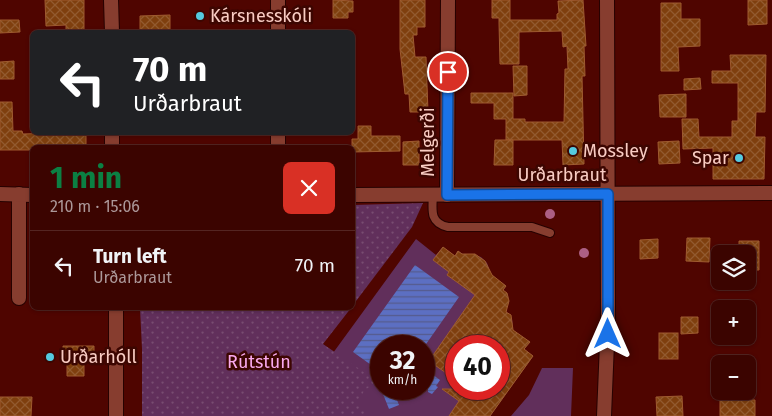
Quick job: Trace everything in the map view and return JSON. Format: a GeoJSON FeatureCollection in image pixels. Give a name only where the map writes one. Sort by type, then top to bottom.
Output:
{"type":"FeatureCollection","features":[{"type":"Feature","properties":{"kind":"street"},"geometry":{"type":"LineString","coordinates":[[111,0],[112,30]]}},
{"type":"Feature","properties":{"kind":"street"},"geometry":{"type":"LineString","coordinates":[[278,0],[278,30]]}},
{"type":"Feature","properties":{"kind":"street","name":"Melgerði"},"geometry":{"type":"LineString","coordinates":[[447,195],[448,0]]}},
{"type":"Feature","properties":{"kind":"street"},"geometry":{"type":"LineString","coordinates":[[604,416],[608,350],[607,0]]}},
{"type":"Feature","properties":{"kind":"street","name":"Urðarbraut"},"geometry":{"type":"LineString","coordinates":[[355,195],[772,193]]}},
{"type":"Feature","properties":{"kind":"street"},"geometry":{"type":"LineString","coordinates":[[0,194],[26,195],[19,298]]}},
{"type":"Feature","properties":{"kind":"street"},"geometry":{"type":"LineString","coordinates":[[116,310],[116,416]]}},
{"type":"Feature","properties":{"kind":"lane"},"geometry":{"type":"LineString","coordinates":[[433,195],[433,213],[435,221],[440,225],[448,227],[532,227],[550,233]]}},
{"type":"Feature","properties":{"kind":"green space"},"geometry":{"type":"Polygon","coordinates":[[[423,203],[412,227],[355,302],[355,205],[423,203]]]}},
{"type":"Feature","properties":{"kind":"green space"},"geometry":{"type":"Polygon","coordinates":[[[416,239],[436,255],[443,247],[455,256],[458,251],[463,254],[481,257],[487,263],[491,275],[506,286],[503,290],[509,302],[503,309],[511,318],[511,329],[530,342],[524,349],[533,356],[510,388],[510,335],[445,335],[445,400],[501,400],[490,416],[354,416],[333,353],[416,239]]]}},
{"type":"Feature","properties":{"kind":"green space","name":"Rútstún"},"geometry":{"type":"Polygon","coordinates":[[[140,310],[349,310],[323,344],[370,376],[370,386],[364,391],[358,402],[367,411],[362,416],[142,416],[140,310]]]}},
{"type":"Feature","properties":{"kind":"green space"},"geometry":{"type":"Polygon","coordinates":[[[542,368],[573,368],[571,416],[511,416],[529,395],[542,368]]]}},
{"type":"Feature","properties":{"kind":"water"},"geometry":{"type":"Polygon","coordinates":[[[415,265],[459,297],[432,335],[370,335],[370,364],[353,352],[415,265]]]}},
{"type":"Feature","properties":{"kind":"water"},"geometry":{"type":"Polygon","coordinates":[[[435,376],[440,380],[436,386],[438,387],[435,390],[435,376]]]}},
{"type":"Feature","properties":{"kind":"water"},"geometry":{"type":"Polygon","coordinates":[[[385,400],[397,400],[399,405],[389,409],[385,400]]]}},
{"type":"Feature","properties":{"kind":"building"},"geometry":{"type":"Polygon","coordinates":[[[45,0],[84,0],[84,30],[66,30],[66,25],[46,26],[45,0]]]}},
{"type":"Feature","properties":{"kind":"building"},"geometry":{"type":"Polygon","coordinates":[[[333,0],[353,1],[353,12],[348,12],[348,18],[333,18],[333,0]]]}},
{"type":"Feature","properties":{"kind":"building"},"geometry":{"type":"Polygon","coordinates":[[[400,0],[425,0],[425,27],[417,27],[417,35],[413,35],[415,57],[426,57],[428,112],[410,112],[409,94],[405,94],[400,49],[400,0]]]}},
{"type":"Feature","properties":{"kind":"building"},"geometry":{"type":"Polygon","coordinates":[[[492,0],[510,0],[510,20],[557,20],[557,14],[559,13],[558,1],[583,0],[586,46],[584,46],[585,76],[582,76],[584,164],[563,165],[562,140],[506,140],[506,119],[494,119],[494,103],[471,103],[471,93],[513,93],[513,119],[525,119],[525,122],[564,122],[565,69],[568,69],[567,46],[563,47],[562,31],[519,32],[519,64],[500,64],[499,18],[492,18],[492,0]]]}},
{"type":"Feature","properties":{"kind":"building"},"geometry":{"type":"Polygon","coordinates":[[[748,0],[767,0],[767,24],[748,25],[748,0]]]}},
{"type":"Feature","properties":{"kind":"building"},"geometry":{"type":"Polygon","coordinates":[[[661,3],[681,3],[681,19],[700,19],[700,46],[678,47],[679,71],[661,71],[661,3]]]}},
{"type":"Feature","properties":{"kind":"building"},"geometry":{"type":"Polygon","coordinates":[[[170,15],[170,30],[140,30],[140,16],[170,15]]]}},
{"type":"Feature","properties":{"kind":"building"},"geometry":{"type":"Polygon","coordinates":[[[0,20],[19,20],[20,32],[0,33],[0,20]]]}},
{"type":"Feature","properties":{"kind":"building"},"geometry":{"type":"Polygon","coordinates":[[[730,55],[766,55],[765,112],[756,112],[755,137],[765,137],[764,179],[713,179],[713,148],[683,149],[682,119],[698,119],[699,137],[732,137],[732,121],[738,121],[738,83],[712,83],[712,71],[731,71],[730,55]]]}},
{"type":"Feature","properties":{"kind":"building"},"geometry":{"type":"Polygon","coordinates":[[[14,61],[14,79],[0,79],[0,62],[14,61]]]}},
{"type":"Feature","properties":{"kind":"building"},"geometry":{"type":"Polygon","coordinates":[[[513,66],[527,66],[527,95],[514,96],[513,66]]]}},
{"type":"Feature","properties":{"kind":"building"},"geometry":{"type":"Polygon","coordinates":[[[700,78],[701,89],[684,90],[684,79],[700,78]]]}},
{"type":"Feature","properties":{"kind":"building"},"geometry":{"type":"Polygon","coordinates":[[[686,94],[686,117],[660,117],[659,95],[686,94]]]}},
{"type":"Feature","properties":{"kind":"building"},"geometry":{"type":"Polygon","coordinates":[[[0,102],[12,102],[13,131],[22,131],[23,134],[30,135],[86,135],[86,145],[30,145],[30,150],[0,150],[0,102]]]}},
{"type":"Feature","properties":{"kind":"building"},"geometry":{"type":"Polygon","coordinates":[[[358,126],[371,126],[371,136],[400,136],[400,151],[355,152],[355,145],[352,145],[352,139],[358,139],[358,126]]]}},
{"type":"Feature","properties":{"kind":"building"},"geometry":{"type":"Polygon","coordinates":[[[495,140],[513,140],[513,165],[494,165],[495,140]]]}},
{"type":"Feature","properties":{"kind":"building"},"geometry":{"type":"Polygon","coordinates":[[[419,141],[419,165],[403,165],[403,142],[419,141]]]}},
{"type":"Feature","properties":{"kind":"building"},"geometry":{"type":"Polygon","coordinates":[[[679,141],[680,163],[659,164],[658,142],[679,141]]]}},
{"type":"Feature","properties":{"kind":"building"},"geometry":{"type":"Polygon","coordinates":[[[687,238],[710,238],[709,262],[686,261],[687,238]]]}},
{"type":"Feature","properties":{"kind":"building"},"geometry":{"type":"Polygon","coordinates":[[[658,239],[658,258],[640,259],[640,240],[658,239]]]}},
{"type":"Feature","properties":{"kind":"building"},"geometry":{"type":"Polygon","coordinates":[[[739,241],[759,241],[759,270],[756,270],[756,245],[739,245],[739,241]]]}},
{"type":"Feature","properties":{"kind":"building"},"geometry":{"type":"Polygon","coordinates":[[[443,247],[455,256],[458,251],[462,254],[475,254],[485,261],[492,275],[506,286],[503,290],[507,293],[509,301],[506,312],[511,315],[513,330],[530,342],[524,349],[533,356],[510,388],[510,335],[447,335],[475,295],[447,275],[449,272],[433,260],[443,247]]]}},
{"type":"Feature","properties":{"kind":"building"},"geometry":{"type":"Polygon","coordinates":[[[681,317],[698,317],[698,333],[681,334],[681,317]]]}},
{"type":"Feature","properties":{"kind":"building"},"geometry":{"type":"Polygon","coordinates":[[[659,333],[678,333],[678,359],[659,359],[659,333]]]}},
{"type":"Feature","properties":{"kind":"building"},"geometry":{"type":"Polygon","coordinates":[[[445,338],[445,372],[435,365],[435,352],[445,338]]]}},
{"type":"Feature","properties":{"kind":"building"},"geometry":{"type":"Polygon","coordinates":[[[63,346],[94,346],[94,358],[84,358],[84,376],[67,376],[67,364],[63,364],[63,346]]]}},
{"type":"Feature","properties":{"kind":"building"},"geometry":{"type":"Polygon","coordinates":[[[682,396],[683,416],[657,416],[656,397],[682,396]]]}},
{"type":"Feature","properties":{"kind":"building"},"geometry":{"type":"Polygon","coordinates":[[[0,397],[32,397],[31,416],[0,416],[0,397]]]}},
{"type":"Feature","properties":{"kind":"building"},"geometry":{"type":"Polygon","coordinates":[[[458,400],[501,400],[490,416],[449,416],[459,401],[458,400]]]}},
{"type":"Feature","properties":{"kind":"building"},"geometry":{"type":"Polygon","coordinates":[[[720,400],[755,400],[755,416],[720,416],[720,400]]]}},
{"type":"Feature","properties":{"kind":"place","name":"Kársnesskóli"},"geometry":{"type":"Point","coordinates":[200,16]}},
{"type":"Feature","properties":{"kind":"place","name":"Mossley"},"geometry":{"type":"Point","coordinates":[573,151]}},
{"type":"Feature","properties":{"kind":"place","name":"Spar"},"geometry":{"type":"Point","coordinates":[739,158]}},
{"type":"Feature","properties":{"kind":"place","name":"Urðarhóll"},"geometry":{"type":"Point","coordinates":[50,357]}},
{"type":"Feature","properties":{"kind":"route"},"geometry":{"type":"LineString","coordinates":[[448,72],[447,195],[608,194],[608,334]]}}]}
